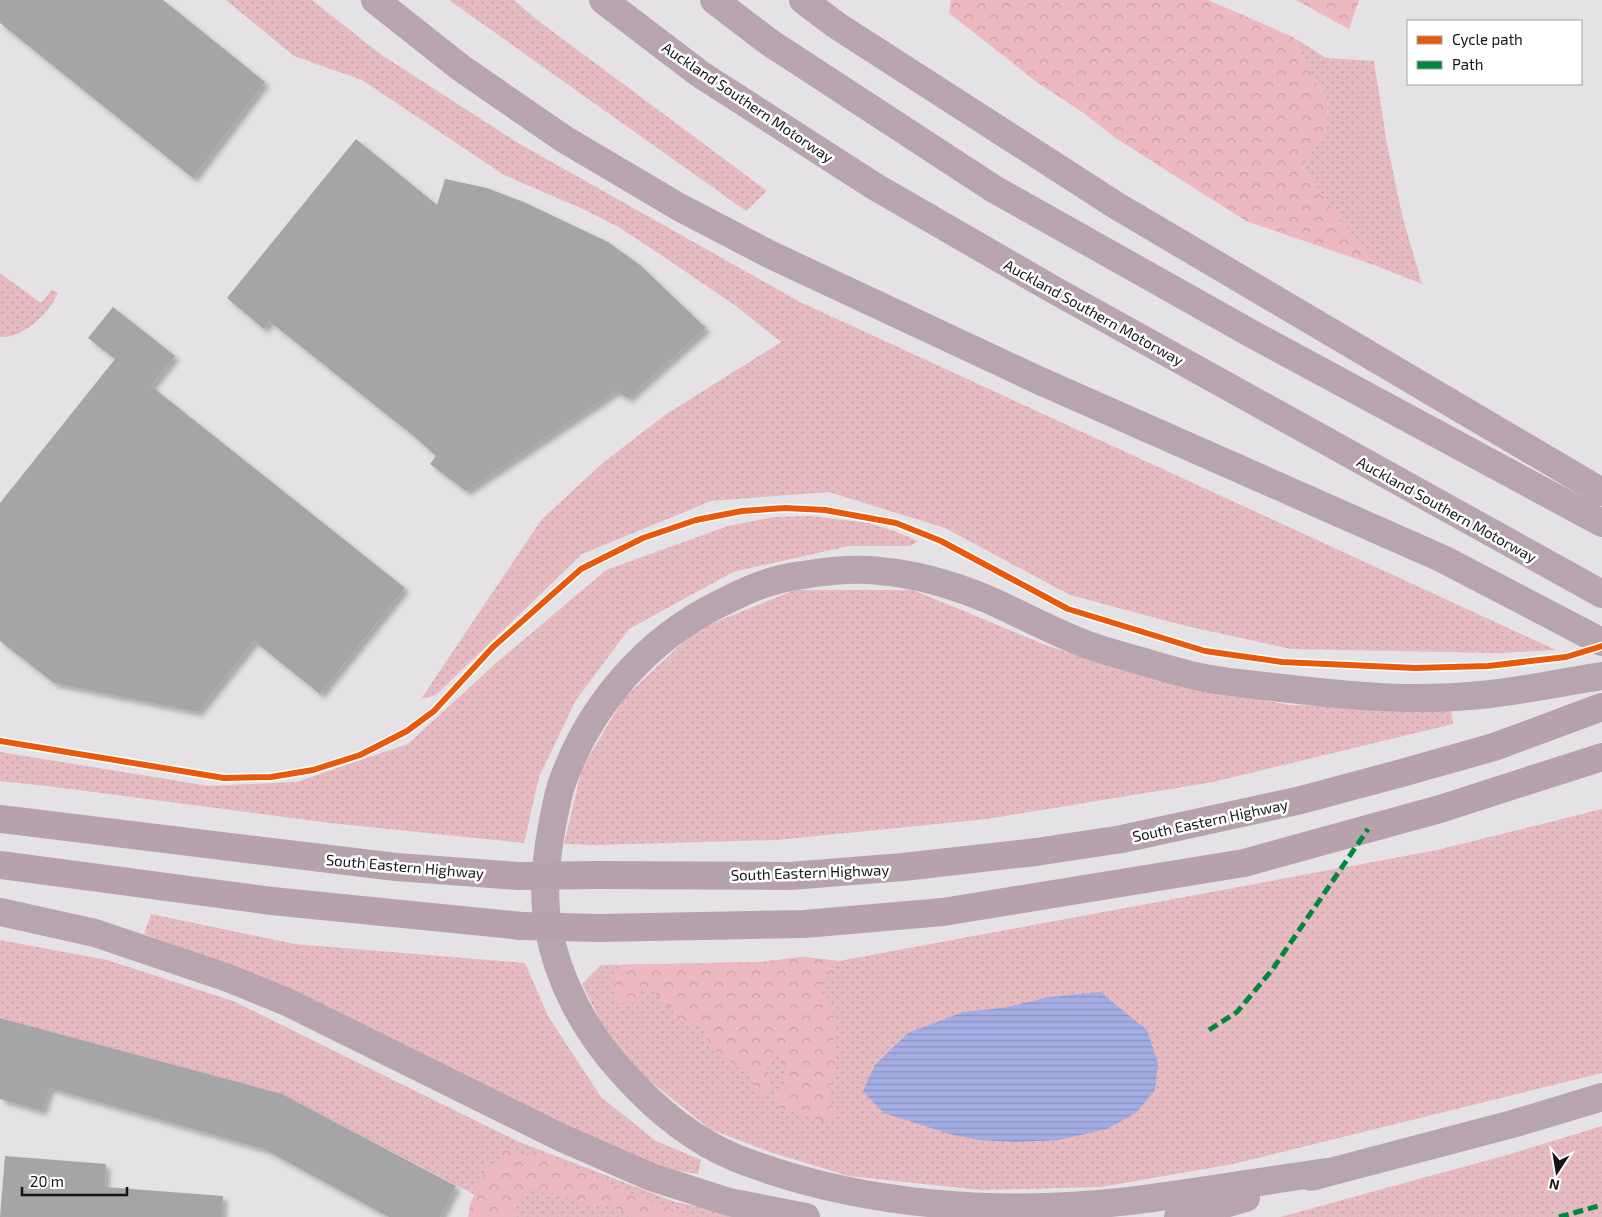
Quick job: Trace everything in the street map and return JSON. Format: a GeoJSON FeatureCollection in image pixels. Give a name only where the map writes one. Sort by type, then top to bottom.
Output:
{"type":"FeatureCollection","features":[{"type":"Feature","properties":{"kind":"highway"},"geometry":{"type":"LineString","coordinates":[[374,0],[462,68],[564,139],[679,207],[769,254],[1038,380],[1443,559],[1599,640]]}},
{"type":"Feature","properties":{"kind":"highway","name":"Auckland Southern Motorway"},"geometry":{"type":"LineString","coordinates":[[603,0],[700,74],[874,186],[1054,290],[1602,594]]}},
{"type":"Feature","properties":{"kind":"highway"},"geometry":{"type":"LineString","coordinates":[[714,0],[769,42],[994,189],[1252,334],[1602,524]]}},
{"type":"Feature","properties":{"kind":"highway"},"geometry":{"type":"LineString","coordinates":[[803,0],[836,25],[1117,206],[1602,492]]}},
{"type":"Feature","properties":{"kind":"highway"},"geometry":{"type":"LineString","coordinates":[[1327,1172],[1129,1201],[1031,1207],[971,1205],[921,1201],[854,1192],[801,1180],[733,1157],[690,1134],[647,1100],[610,1058],[579,1015],[557,962],[548,926],[545,890],[549,844],[561,786],[588,726],[613,690],[646,654],[704,612],[741,593],[779,579],[825,572],[876,570],[948,585],[987,600],[1035,623],[1091,646],[1205,678],[1244,684],[1356,697],[1419,699],[1484,695],[1602,676]]}},
{"type":"Feature","properties":{"kind":"highway"},"geometry":{"type":"LineString","coordinates":[[0,912],[95,933],[228,978],[287,1002],[562,1138],[651,1177],[729,1202],[806,1217]]}},
{"type":"Feature","properties":{"kind":"highway"},"geometry":{"type":"LineString","coordinates":[[1178,1217],[1231,1203],[1327,1172],[1516,1123],[1602,1098]]}},
{"type":"Feature","properties":{"kind":"main road","name":"South Eastern Highway"},"geometry":{"type":"LineString","coordinates":[[0,819],[396,867],[519,876],[799,875],[902,867],[1036,852],[1122,839],[1301,800],[1398,774],[1494,747],[1602,707]]}},
{"type":"Feature","properties":{"kind":"main road"},"geometry":{"type":"LineString","coordinates":[[0,865],[272,900],[522,926],[599,928],[804,924],[943,912],[1244,863],[1440,809],[1602,757]]}},
{"type":"Feature","properties":{"kind":"shaded area"},"geometry":{"type":"Polygon","coordinates":[[[226,0],[312,0],[380,54],[518,143],[800,302],[1556,650],[1499,653],[1291,649],[1186,626],[1070,595],[945,528],[829,492],[711,501],[582,554],[436,695],[421,699],[542,519],[604,462],[665,415],[781,342],[736,306],[620,228],[583,209],[504,175],[362,80],[294,56],[226,0]]]}},
{"type":"Feature","properties":{"kind":"shaded area"},"geometry":{"type":"Polygon","coordinates":[[[449,0],[514,0],[536,19],[767,191],[746,211],[449,0]]]}},
{"type":"Feature","properties":{"kind":"shaded area"},"geometry":{"type":"Polygon","coordinates":[[[1293,37],[1326,58],[1374,61],[1387,144],[1403,219],[1422,284],[1374,265],[1302,167],[1327,128],[1328,100],[1313,78],[1293,37]]]}},
{"type":"Feature","properties":{"kind":"shaded area"},"geometry":{"type":"Polygon","coordinates":[[[0,273],[41,303],[52,290],[58,293],[42,316],[26,329],[9,337],[0,337],[0,273]]]}},
{"type":"Feature","properties":{"kind":"shaded area"},"geometry":{"type":"Polygon","coordinates":[[[810,516],[869,523],[918,541],[910,546],[849,546],[733,572],[629,629],[576,700],[539,777],[524,843],[330,823],[0,781],[0,752],[209,786],[296,782],[408,744],[495,664],[606,570],[728,526],[775,517],[810,516]]]}},
{"type":"Feature","properties":{"kind":"shaded area"},"geometry":{"type":"Polygon","coordinates":[[[795,590],[913,590],[1048,646],[1169,683],[1290,705],[1451,709],[1453,724],[1213,782],[987,819],[777,840],[595,845],[564,844],[582,768],[624,698],[696,630],[795,590]]]}},
{"type":"Feature","properties":{"kind":"shaded area"},"geometry":{"type":"Polygon","coordinates":[[[1602,809],[1602,1073],[1233,1164],[1101,1187],[981,1190],[848,1176],[767,1151],[710,1129],[636,1070],[602,1024],[582,984],[601,965],[759,962],[803,957],[839,961],[1437,850],[1602,809]]]}},
{"type":"Feature","properties":{"kind":"shaded area"},"geometry":{"type":"Polygon","coordinates":[[[151,914],[295,944],[525,963],[548,1016],[601,1097],[656,1141],[701,1160],[698,1174],[667,1169],[592,1139],[285,988],[144,934],[151,914]]]}},
{"type":"Feature","properties":{"kind":"shaded area"},"geometry":{"type":"Polygon","coordinates":[[[0,940],[107,960],[233,1001],[517,1141],[675,1202],[751,1217],[472,1217],[483,1199],[282,1094],[0,1018],[0,940]]]}},
{"type":"Feature","properties":{"kind":"shaded area"},"geometry":{"type":"Polygon","coordinates":[[[1602,1126],[1602,1217],[1280,1217],[1507,1155],[1602,1126]]]}},
{"type":"Feature","properties":{"kind":"green space"},"geometry":{"type":"Polygon","coordinates":[[[951,0],[1208,0],[1293,37],[1313,78],[1328,100],[1327,128],[1302,167],[1374,265],[1246,221],[1114,137],[1085,114],[1038,83],[949,13],[951,0]]]}},
{"type":"Feature","properties":{"kind":"green space"},"geometry":{"type":"Polygon","coordinates":[[[1296,0],[1359,0],[1349,29],[1296,0]]]}},
{"type":"Feature","properties":{"kind":"green space"},"geometry":{"type":"Polygon","coordinates":[[[803,957],[839,961],[831,974],[817,989],[827,996],[834,1015],[836,1070],[829,1100],[838,1116],[830,1123],[813,1119],[800,1113],[786,1111],[775,1103],[774,1094],[790,1086],[784,1082],[788,1071],[778,1056],[767,1067],[771,1084],[766,1093],[761,1093],[744,1070],[735,1066],[725,1056],[715,1051],[704,1035],[703,1024],[692,1026],[673,1019],[673,1007],[665,1006],[652,989],[641,989],[635,1003],[620,1003],[612,988],[620,965],[759,962],[803,957]]]}},
{"type":"Feature","properties":{"kind":"green space"},"geometry":{"type":"Polygon","coordinates":[[[502,1147],[513,1150],[522,1157],[532,1151],[563,1162],[637,1197],[695,1217],[636,1217],[630,1213],[603,1204],[591,1206],[554,1193],[544,1193],[530,1187],[520,1197],[512,1217],[468,1217],[470,1205],[487,1165],[500,1167],[499,1154],[502,1147]]]}},
{"type":"Feature","properties":{"kind":"water"},"geometry":{"type":"Polygon","coordinates":[[[1100,992],[1147,1030],[1158,1063],[1155,1090],[1137,1112],[1107,1129],[1059,1140],[1015,1142],[980,1140],[953,1135],[884,1113],[863,1091],[875,1065],[908,1033],[963,1012],[1002,1008],[1050,997],[1100,992]]]}},
{"type":"Feature","properties":{"kind":"building"},"geometry":{"type":"Polygon","coordinates":[[[0,0],[163,0],[265,82],[193,178],[0,23],[0,0]]]}},
{"type":"Feature","properties":{"kind":"building"},"geometry":{"type":"Polygon","coordinates":[[[356,139],[437,205],[445,179],[487,188],[526,203],[608,242],[640,265],[706,328],[628,398],[616,391],[466,491],[430,464],[436,456],[415,437],[269,321],[264,329],[227,298],[356,139]]]}},
{"type":"Feature","properties":{"kind":"building"},"geometry":{"type":"Polygon","coordinates":[[[113,307],[175,356],[151,386],[405,588],[320,694],[254,641],[198,712],[54,683],[0,641],[0,503],[115,359],[88,338],[113,307]]]}},
{"type":"Feature","properties":{"kind":"building"},"geometry":{"type":"Polygon","coordinates":[[[0,1018],[282,1094],[456,1186],[440,1217],[389,1217],[264,1149],[50,1088],[42,1111],[0,1099],[0,1018]]]}},
{"type":"Feature","properties":{"kind":"building"},"geometry":{"type":"Polygon","coordinates":[[[5,1156],[106,1164],[105,1187],[223,1196],[222,1217],[0,1217],[5,1156]]]}},
{"type":"Feature","properties":{"kind":"marked path"},"geometry":{"type":"LineString","coordinates":[[1209,1030],[1237,1012],[1272,970],[1368,829]]}},
{"type":"Feature","properties":{"kind":"marked path"},"geometry":{"type":"LineString","coordinates":[[1559,1217],[1602,1205]]}},
{"type":"Feature","properties":{"kind":"cycle path"},"geometry":{"type":"LineString","coordinates":[[0,741],[224,778],[271,777],[313,770],[360,755],[407,731],[434,711],[493,647],[581,569],[643,538],[696,520],[742,511],[785,508],[825,510],[896,523],[941,541],[1068,609],[1205,651],[1282,662],[1415,668],[1488,666],[1566,657],[1602,646]]}}]}
